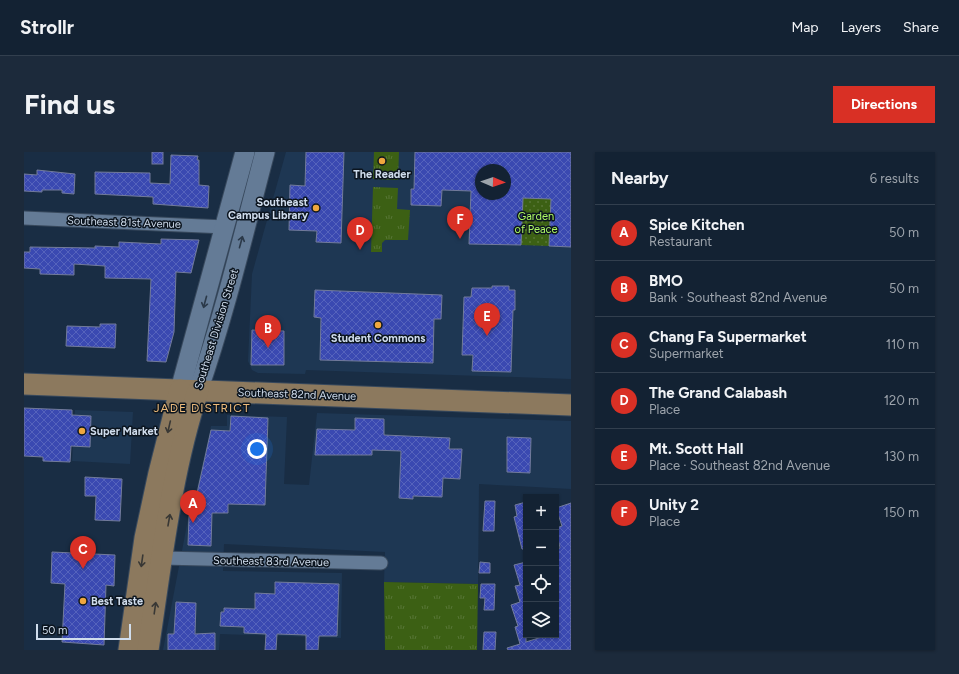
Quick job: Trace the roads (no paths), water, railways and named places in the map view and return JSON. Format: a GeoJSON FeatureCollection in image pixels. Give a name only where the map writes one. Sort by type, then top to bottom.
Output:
{"type":"FeatureCollection","features":[{"type":"Feature","properties":{"kind":"main road","name":"Southeast Division Street"},"geometry":{"type":"LineString","coordinates":[[129,650],[145,538],[159,473],[189,390],[225,227],[245,152]]}},
{"type":"Feature","properties":{"kind":"main road","name":"Southeast Division Street"},"geometry":{"type":"LineString","coordinates":[[148,650],[162,558],[189,419],[189,390],[208,361],[265,152]]}},
{"type":"Feature","properties":{"kind":"main road","name":"Southeast 82nd Avenue"},"geometry":{"type":"LineString","coordinates":[[24,384],[571,405]]}},
{"type":"Feature","properties":{"kind":"street","name":"Southeast 81st Avenue"},"geometry":{"type":"LineString","coordinates":[[24,218],[225,227]]}},
{"type":"Feature","properties":{"kind":"street","name":"Southeast 83rd Avenue"},"geometry":{"type":"LineString","coordinates":[[162,558],[381,563]]}},
{"type":"Feature","properties":{"kind":"place","name":"The Reader"},"geometry":{"type":"Point","coordinates":[382,161]}},
{"type":"Feature","properties":{"kind":"place","name":"Southeast Campus Library"},"geometry":{"type":"Point","coordinates":[316,208]}},
{"type":"Feature","properties":{"kind":"place","name":"Unity 2"},"geometry":{"type":"Point","coordinates":[460,239]}},
{"type":"Feature","properties":{"kind":"place","name":"The Grand Calabash"},"geometry":{"type":"Point","coordinates":[360,250]}},
{"type":"Feature","properties":{"kind":"place","name":"Student Commons"},"geometry":{"type":"Point","coordinates":[378,325]}},
{"type":"Feature","properties":{"kind":"place","name":"Mt. Scott Hall"},"geometry":{"type":"Point","coordinates":[487,336]}},
{"type":"Feature","properties":{"kind":"place","name":"BMO"},"geometry":{"type":"Point","coordinates":[268,348]}},
{"type":"Feature","properties":{"kind":"place","name":"Super Market"},"geometry":{"type":"Point","coordinates":[82,431]}},
{"type":"Feature","properties":{"kind":"place","name":"Spice Kitchen"},"geometry":{"type":"Point","coordinates":[193,523]}},
{"type":"Feature","properties":{"kind":"place","name":"Chang Fa Supermarket"},"geometry":{"type":"Point","coordinates":[83,569]}},
{"type":"Feature","properties":{"kind":"place","name":"Best Taste"},"geometry":{"type":"Point","coordinates":[83,601]}},
{"type":"Feature","properties":{"kind":"district","name":"JADE DISTRICT"},"geometry":{"type":"Point","coordinates":[202,408]}},
{"type":"Feature","properties":{"kind":"park label","name":"Garden of Peace"},"geometry":{"type":"Point","coordinates":[536,222]}}]}
